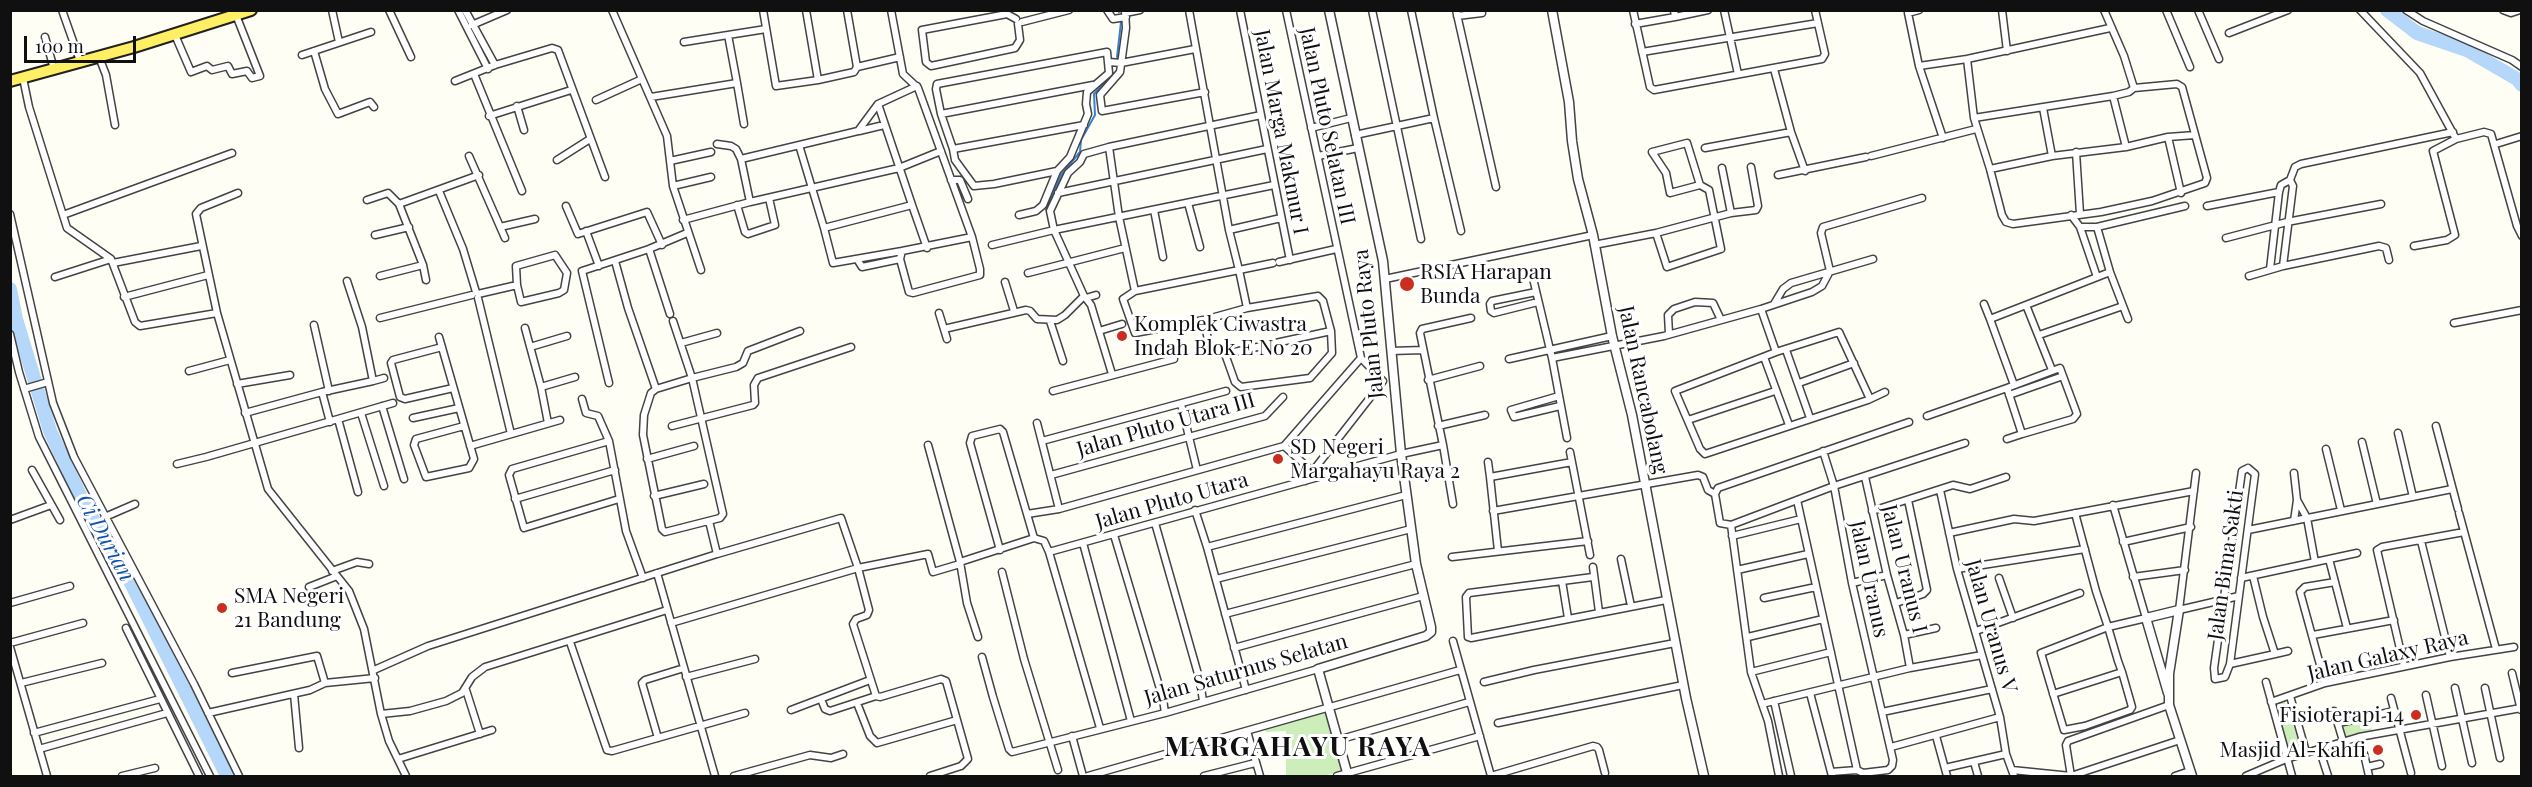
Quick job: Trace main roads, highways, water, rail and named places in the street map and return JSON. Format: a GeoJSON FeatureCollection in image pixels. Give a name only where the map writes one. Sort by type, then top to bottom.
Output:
{"type":"FeatureCollection","features":[{"type":"Feature","properties":{"kind":"main road"},"geometry":{"type":"LineString","coordinates":[[10,81],[118,52],[251,10]]}},
{"type":"Feature","properties":{"kind":"waterway"},"geometry":{"type":"LineString","coordinates":[[2387,10],[2417,33],[2467,50],[2517,79],[2522,85]]}},
{"type":"Feature","properties":{"kind":"waterway"},"geometry":{"type":"LineString","coordinates":[[1117,57],[1121,22]]}},
{"type":"Feature","properties":{"kind":"waterway"},"geometry":{"type":"LineString","coordinates":[[1046,210],[1061,175],[1080,152],[1081,140],[1095,115],[1094,94],[1113,74]]}},
{"type":"Feature","properties":{"kind":"waterway","name":"Ci Durian"},"geometry":{"type":"LineString","coordinates":[[10,289],[16,319],[50,431],[87,510],[123,567],[227,776]]}},
{"type":"Feature","properties":{"kind":"place","name":"RSIA Harapan Bunda"},"geometry":{"type":"Point","coordinates":[1407,284]}},
{"type":"Feature","properties":{"kind":"place","name":"Komplek Ciwastra Indah Blok E No 20"},"geometry":{"type":"Point","coordinates":[1122,336]}},
{"type":"Feature","properties":{"kind":"place","name":"SD Negeri Margahayu Raya 2"},"geometry":{"type":"Point","coordinates":[1278,459]}},
{"type":"Feature","properties":{"kind":"place","name":"SMA Negeri 21 Bandung"},"geometry":{"type":"Point","coordinates":[222,608]}},
{"type":"Feature","properties":{"kind":"place","name":"Fisioterapi 14"},"geometry":{"type":"Point","coordinates":[2416,715]}},
{"type":"Feature","properties":{"kind":"place","name":"Masjid Al-Kahfi"},"geometry":{"type":"Point","coordinates":[2378,750]}},
{"type":"Feature","properties":{"kind":"district","name":"MARGAHAYU RAYA"},"geometry":{"type":"Point","coordinates":[1298,748]}}]}
